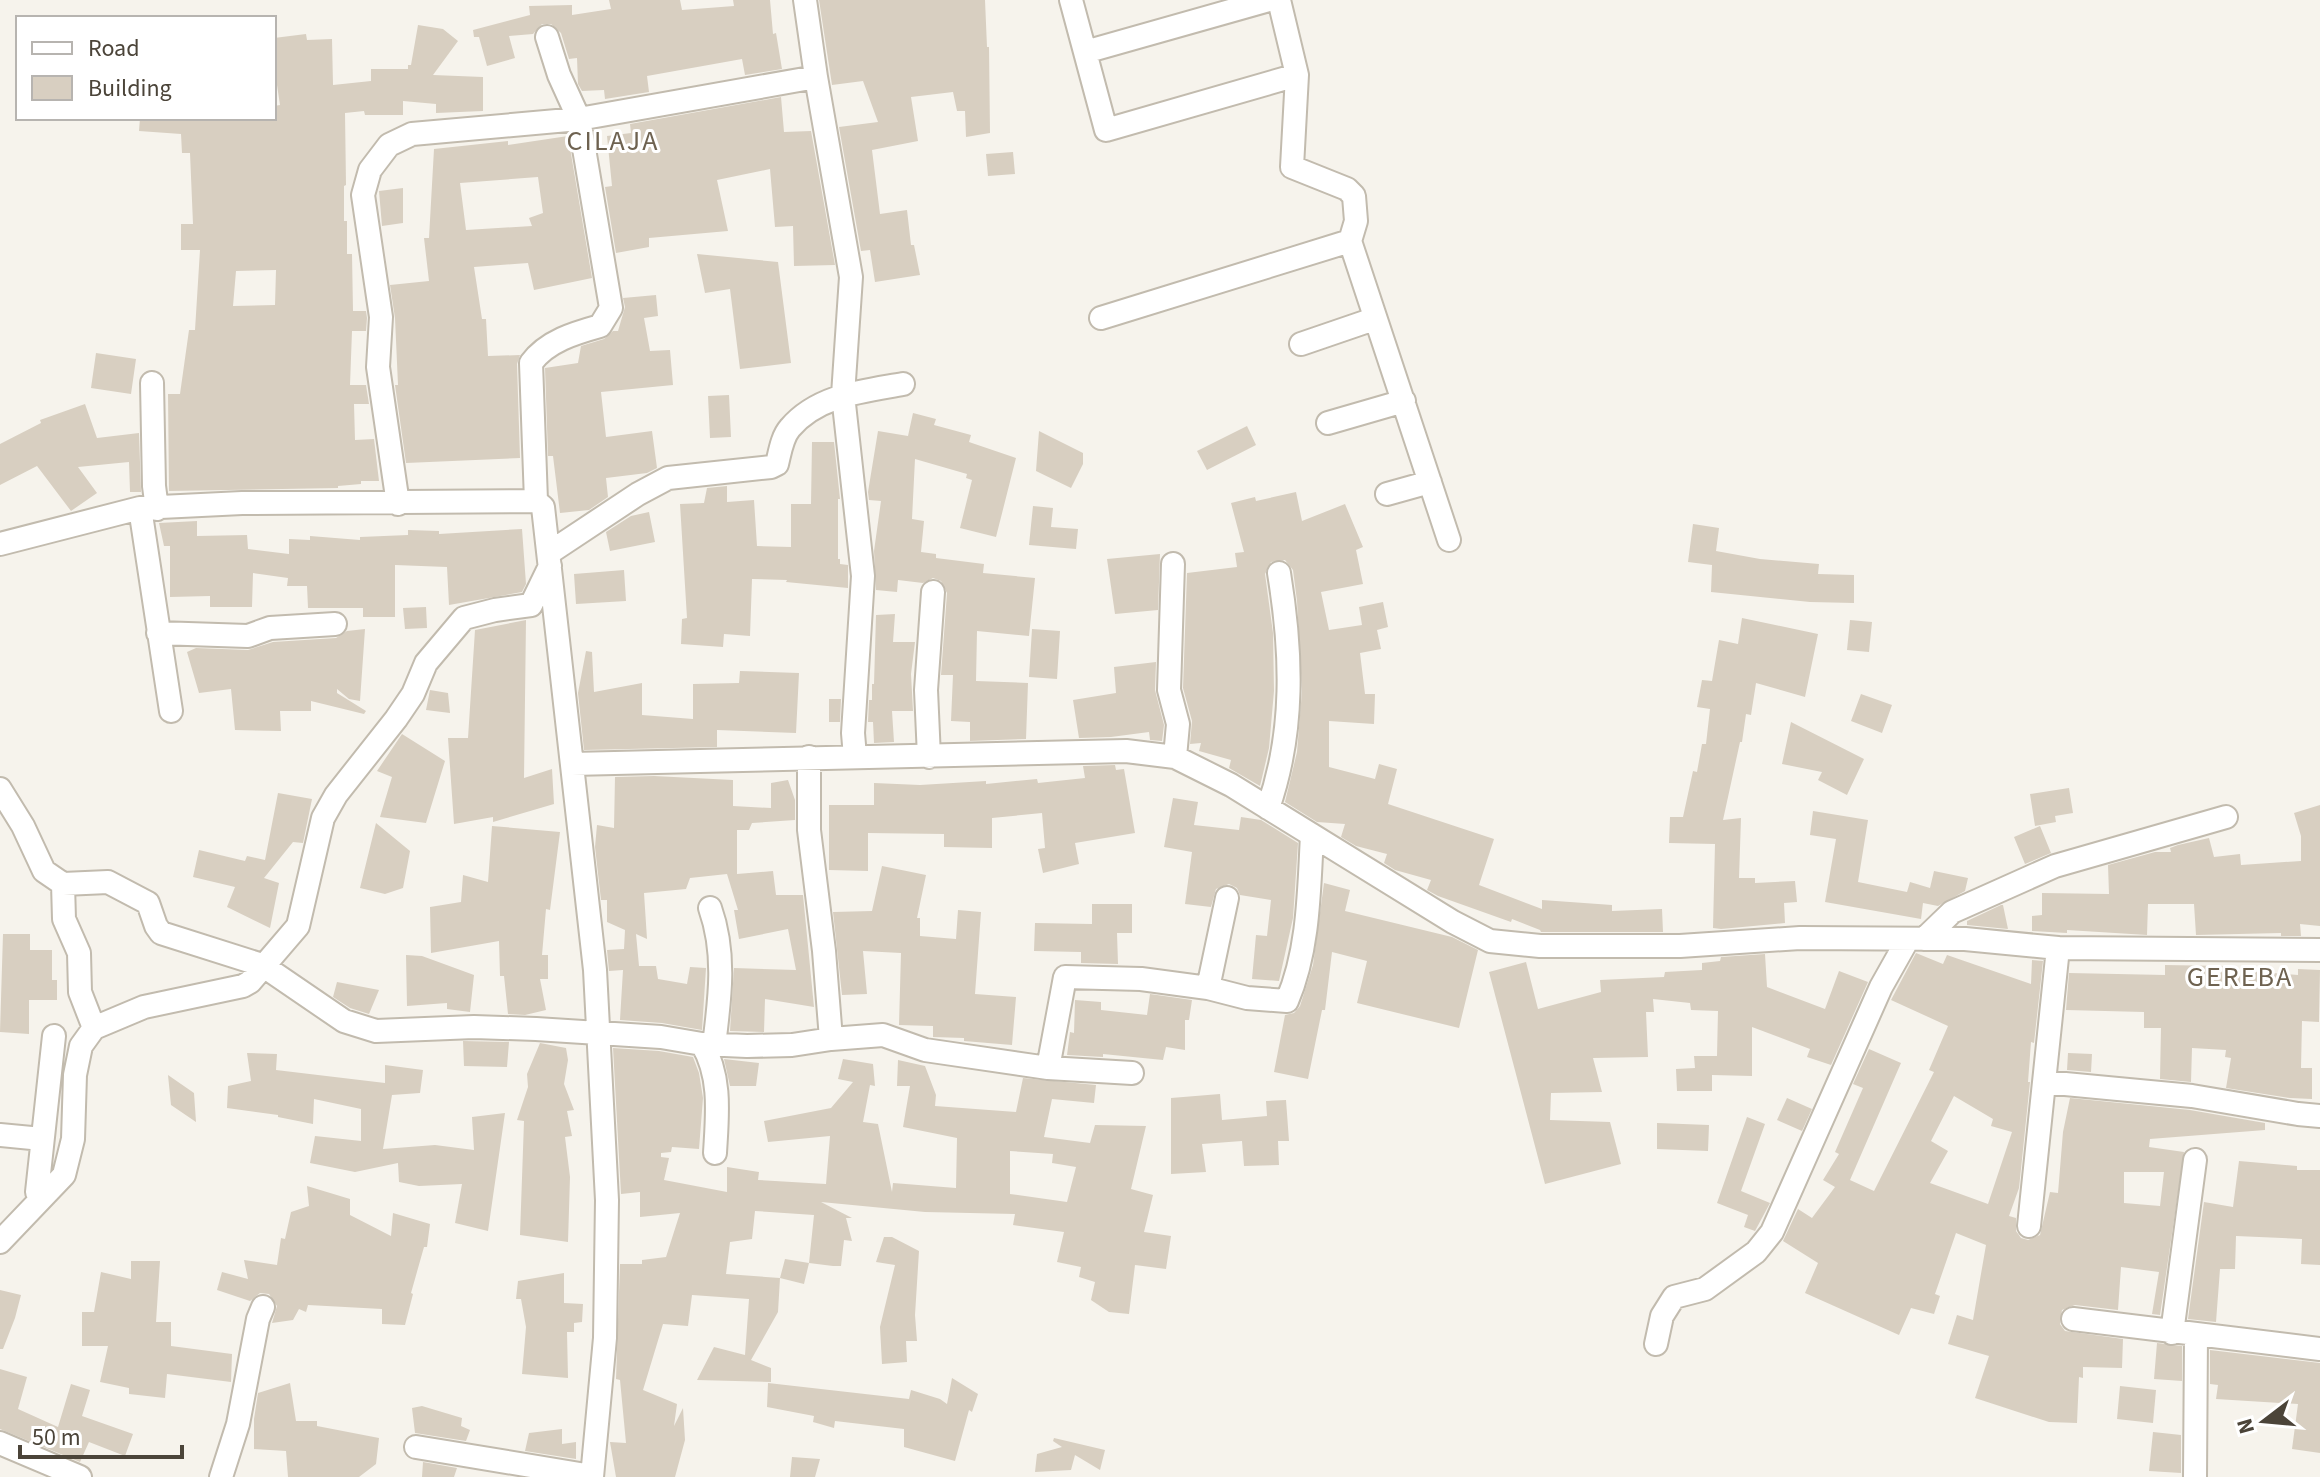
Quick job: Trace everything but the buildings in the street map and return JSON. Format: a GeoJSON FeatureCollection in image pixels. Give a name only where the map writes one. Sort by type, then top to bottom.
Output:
{"type":"FeatureCollection","features":[{"type":"Feature","properties":{"kind":"street"},"geometry":{"type":"LineString","coordinates":[[805,0],[851,277],[843,395],[863,576],[853,733],[855,757]]}},
{"type":"Feature","properties":{"kind":"street"},"geometry":{"type":"LineString","coordinates":[[1071,0],[1106,130],[1297,75]]}},
{"type":"Feature","properties":{"kind":"street"},"geometry":{"type":"LineString","coordinates":[[1085,52],[1269,0]]}},
{"type":"Feature","properties":{"kind":"street"},"geometry":{"type":"LineString","coordinates":[[1279,0],[1297,75],[1292,167],[1347,189],[1354,196],[1356,221],[1350,241],[1449,540]]}},
{"type":"Feature","properties":{"kind":"street"},"geometry":{"type":"LineString","coordinates":[[536,501],[531,363],[547,347],[575,333],[600,326],[611,308],[579,119],[559,75],[547,37]]}},
{"type":"Feature","properties":{"kind":"street"},"geometry":{"type":"LineString","coordinates":[[398,504],[378,367],[381,317],[363,195],[370,170],[389,145],[412,134],[579,119],[816,77]]}},
{"type":"Feature","properties":{"kind":"street"},"geometry":{"type":"LineString","coordinates":[[1101,318],[1350,241]]}},
{"type":"Feature","properties":{"kind":"street"},"geometry":{"type":"LineString","coordinates":[[1301,344],[1374,319]]}},
{"type":"Feature","properties":{"kind":"street"},"geometry":{"type":"LineString","coordinates":[[152,383],[154,486],[149,508],[158,633],[171,711]]}},
{"type":"Feature","properties":{"kind":"street"},"geometry":{"type":"LineString","coordinates":[[0,1242],[64,1175],[73,1139],[75,1075],[81,1046],[94,1028],[144,1007],[250,982],[298,926],[317,835],[336,795],[396,719],[413,694],[426,663],[464,618],[531,605],[550,559],[638,494],[668,478],[757,470],[777,464],[790,428],[817,407],[843,395],[903,384]]}},
{"type":"Feature","properties":{"kind":"street"},"geometry":{"type":"LineString","coordinates":[[1328,423],[1404,401]]}},
{"type":"Feature","properties":{"kind":"street"},"geometry":{"type":"LineString","coordinates":[[1387,494],[1430,482]]}},
{"type":"Feature","properties":{"kind":"street"},"geometry":{"type":"LineString","coordinates":[[0,544],[149,508],[242,503],[536,501],[543,507],[595,970],[607,1215],[605,1338],[592,1476],[416,1447]]}},
{"type":"Feature","properties":{"kind":"street"},"geometry":{"type":"LineString","coordinates":[[1173,564],[1169,690],[1178,724],[1175,757]]}},
{"type":"Feature","properties":{"kind":"street"},"geometry":{"type":"LineString","coordinates":[[1268,808],[1280,775],[1289,703],[1288,630],[1279,573]]}},
{"type":"Feature","properties":{"kind":"street"},"geometry":{"type":"LineString","coordinates":[[929,757],[926,690],[933,592]]}},
{"type":"Feature","properties":{"kind":"street"},"geometry":{"type":"LineString","coordinates":[[158,633],[248,636],[270,628],[335,624]]}},
{"type":"Feature","properties":{"kind":"street"},"geometry":{"type":"LineString","coordinates":[[572,764],[1126,751],[1175,757],[1231,785],[1453,922],[1490,941],[1540,946],[1664,946],[1800,938],[1965,939],[2058,948],[2320,950]]}},
{"type":"Feature","properties":{"kind":"street"},"geometry":{"type":"LineString","coordinates":[[809,757],[809,830],[831,1039]]}},
{"type":"Feature","properties":{"kind":"street"},"geometry":{"type":"LineString","coordinates":[[0,789],[23,826],[44,871],[63,884],[108,882],[148,903],[161,933],[262,965],[344,1021],[376,1031],[474,1027],[661,1037],[708,1045],[792,1045],[883,1035],[925,1050],[1048,1068],[1132,1073]]}},
{"type":"Feature","properties":{"kind":"street"},"geometry":{"type":"LineString","coordinates":[[1656,1344],[1662,1316],[1674,1297],[1705,1289],[1756,1252],[1772,1232],[1877,998],[1916,939],[1952,912],[2055,866],[2226,817]]}},
{"type":"Feature","properties":{"kind":"street"},"geometry":{"type":"LineString","coordinates":[[1048,1068],[1065,977],[1141,979],[1208,988],[1247,998],[1287,1001],[1308,913],[1312,835]]}},
{"type":"Feature","properties":{"kind":"street"},"geometry":{"type":"LineString","coordinates":[[63,884],[64,919],[79,953],[80,992],[94,1028]]}},
{"type":"Feature","properties":{"kind":"street"},"geometry":{"type":"LineString","coordinates":[[1208,988],[1227,898]]}},
{"type":"Feature","properties":{"kind":"street"},"geometry":{"type":"LineString","coordinates":[[710,908],[717,926],[722,981],[708,1045],[717,1110],[715,1153]]}},
{"type":"Feature","properties":{"kind":"street"},"geometry":{"type":"LineString","coordinates":[[2029,1226],[2058,948]]}},
{"type":"Feature","properties":{"kind":"street"},"geometry":{"type":"LineString","coordinates":[[37,1192],[54,1036]]}},
{"type":"Feature","properties":{"kind":"street"},"geometry":{"type":"LineString","coordinates":[[2044,1082],[2192,1096],[2320,1116]]}},
{"type":"Feature","properties":{"kind":"street"},"geometry":{"type":"LineString","coordinates":[[0,1135],[42,1139]]}},
{"type":"Feature","properties":{"kind":"street"},"geometry":{"type":"LineString","coordinates":[[2172,1333],[2195,1160]]}},
{"type":"Feature","properties":{"kind":"street"},"geometry":{"type":"LineString","coordinates":[[221,1477],[238,1424],[263,1307]]}},
{"type":"Feature","properties":{"kind":"street"},"geometry":{"type":"LineString","coordinates":[[2073,1319],[2320,1349]]}},
{"type":"Feature","properties":{"kind":"street"},"geometry":{"type":"LineString","coordinates":[[2195,1477],[2196,1335]]}},
{"type":"Feature","properties":{"kind":"street"},"geometry":{"type":"LineString","coordinates":[[0,1443],[80,1477]]}},
{"type":"Feature","properties":{"kind":"district","name":"CILAJA"},"geometry":{"type":"Point","coordinates":[613,141]}},
{"type":"Feature","properties":{"kind":"district","name":"GEREBA"},"geometry":{"type":"Point","coordinates":[2240,977]}}]}
